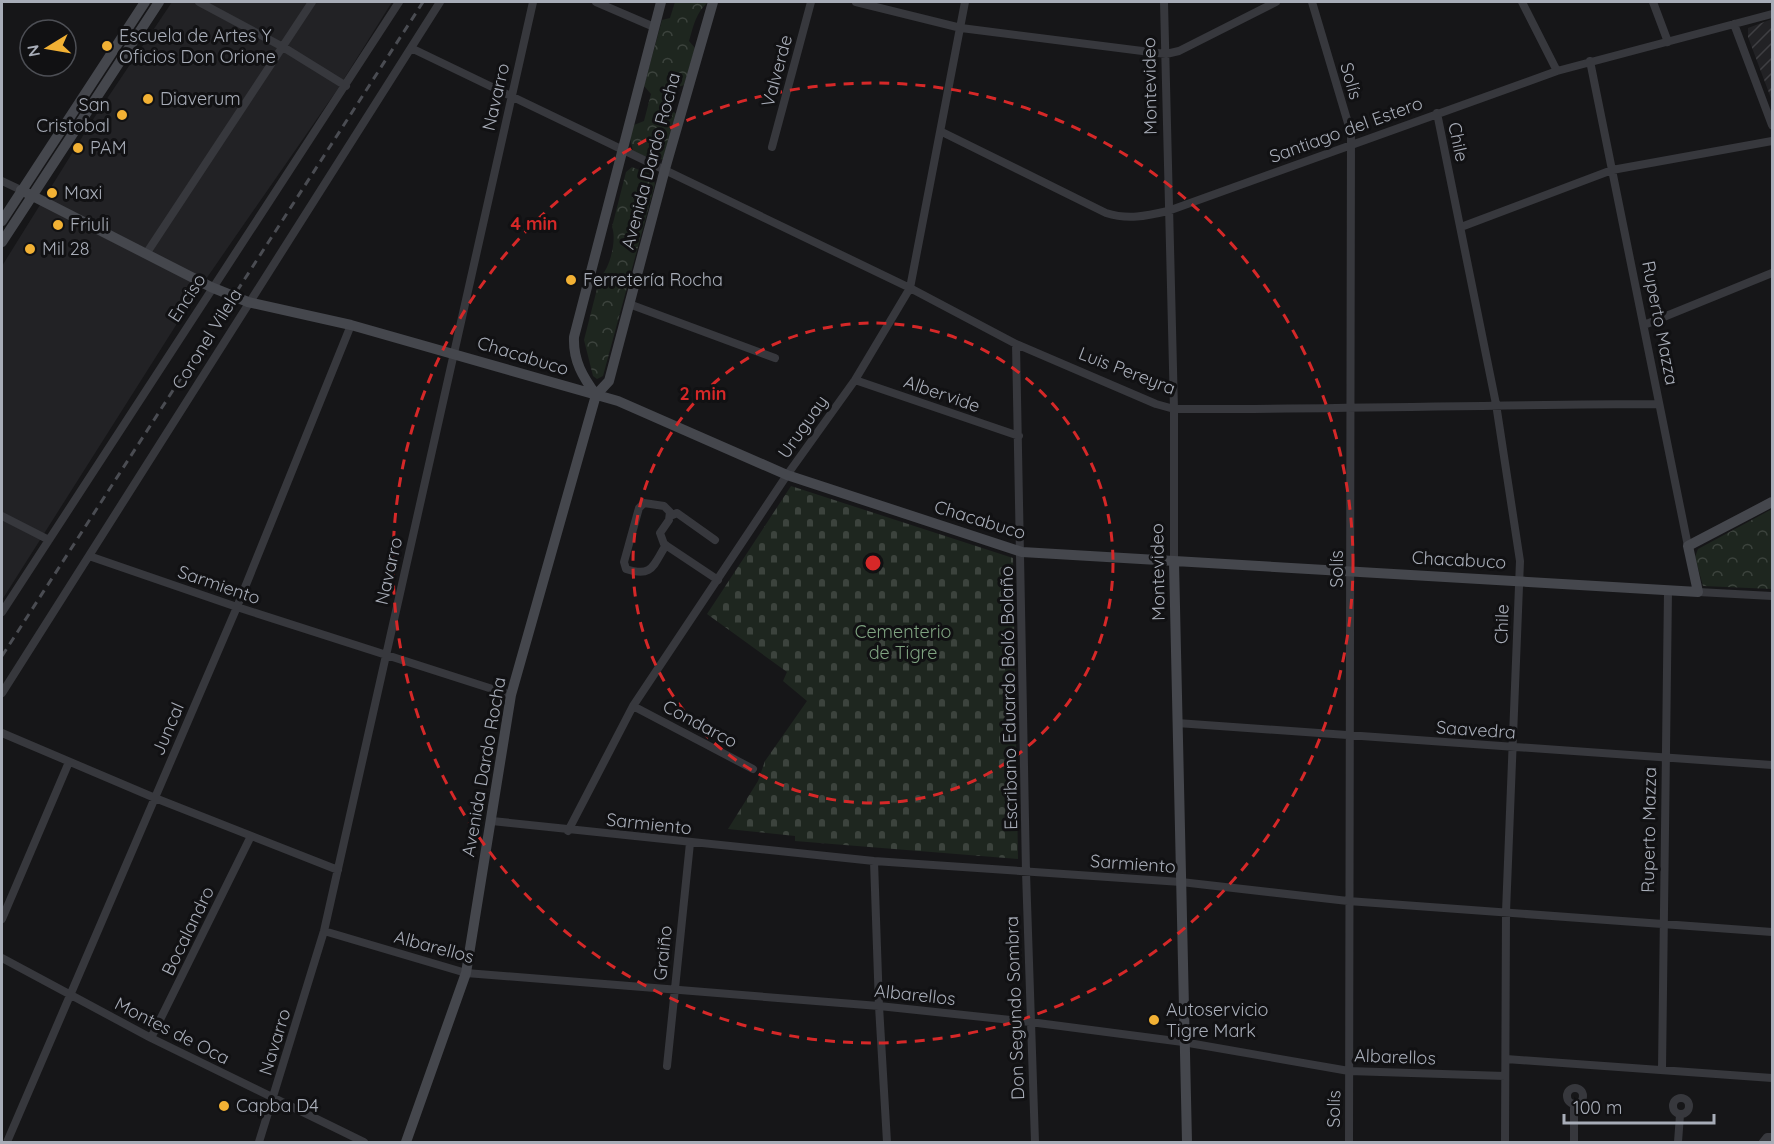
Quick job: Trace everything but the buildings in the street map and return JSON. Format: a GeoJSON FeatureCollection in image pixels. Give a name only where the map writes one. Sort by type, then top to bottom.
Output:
{"type":"FeatureCollection","features":[{"type":"Feature","properties":{"kind":"street"},"geometry":{"type":"LineString","coordinates":[[2,242],[26,193],[145,2]]}},
{"type":"Feature","properties":{"kind":"street"},"geometry":{"type":"LineString","coordinates":[[2,221],[26,193],[159,2]]}},
{"type":"Feature","properties":{"kind":"street"},"geometry":{"type":"LineString","coordinates":[[199,2],[283,47],[346,86]]}},
{"type":"Feature","properties":{"kind":"street"},"geometry":{"type":"LineString","coordinates":[[146,254],[312,2]]}},
{"type":"Feature","properties":{"kind":"street","name":"Enciso"},"geometry":{"type":"LineString","coordinates":[[2,612],[399,2]]}},
{"type":"Feature","properties":{"kind":"street","name":"Coronel Vilela"},"geometry":{"type":"LineString","coordinates":[[2,693],[440,2]]}},
{"type":"Feature","properties":{"kind":"street","name":"Navarro"},"geometry":{"type":"LineString","coordinates":[[259,1143],[324,931],[384,655],[455,353],[533,2]]}},
{"type":"Feature","properties":{"kind":"street"},"geometry":{"type":"LineString","coordinates":[[596,2],[654,27]]}},
{"type":"Feature","properties":{"kind":"street","name":"Avenida Dardo Rocha"},"geometry":{"type":"LineString","coordinates":[[596,395],[582,375],[573,353],[574,338],[661,2]]}},
{"type":"Feature","properties":{"kind":"street","name":"Avenida Dardo Rocha"},"geometry":{"type":"LineString","coordinates":[[406,1143],[466,973],[511,695],[596,395],[609,381],[664,169],[713,2]]}},
{"type":"Feature","properties":{"kind":"street","name":"Valverde"},"geometry":{"type":"LineString","coordinates":[[772,147],[811,2]]}},
{"type":"Feature","properties":{"kind":"street"},"geometry":{"type":"LineString","coordinates":[[856,2],[961,28],[1166,54],[1179,51],[1276,2]]}},
{"type":"Feature","properties":{"kind":"street","name":"Uruguay"},"geometry":{"type":"LineString","coordinates":[[568,831],[633,706],[787,475],[855,380],[910,288],[942,132],[965,2]]}},
{"type":"Feature","properties":{"kind":"street","name":"Montevideo"},"geometry":{"type":"LineString","coordinates":[[1164,2],[1174,409],[1174,562],[1186,1143]]}},
{"type":"Feature","properties":{"kind":"street","name":"Solís"},"geometry":{"type":"LineString","coordinates":[[1312,2],[1351,133],[1352,570],[1348,901],[1349,1143]]}},
{"type":"Feature","properties":{"kind":"street"},"geometry":{"type":"LineString","coordinates":[[1522,2],[1557,71]]}},
{"type":"Feature","properties":{"kind":"street"},"geometry":{"type":"LineString","coordinates":[[1653,2],[1668,42]]}},
{"type":"Feature","properties":{"kind":"street","name":"Santiago del Estero"},"geometry":{"type":"LineString","coordinates":[[942,132],[1106,213],[1131,218],[1168,211],[1557,71],[1773,14]]}},
{"type":"Feature","properties":{"kind":"street"},"geometry":{"type":"LineString","coordinates":[[1734,24],[1773,125]]}},
{"type":"Feature","properties":{"kind":"street","name":"Luis Pereyra"},"geometry":{"type":"LineString","coordinates":[[411,48],[512,94],[910,288],[1016,344],[1156,404],[1174,409],[1351,410],[1496,404],[1659,404]]}},
{"type":"Feature","properties":{"kind":"street","name":"Ruperto Mazza"},"geometry":{"type":"LineString","coordinates":[[1590,61],[1698,592]]}},
{"type":"Feature","properties":{"kind":"street","name":"Chile"},"geometry":{"type":"LineString","coordinates":[[1437,113],[1496,404],[1520,561],[1506,912],[1505,1143]]}},
{"type":"Feature","properties":{"kind":"street"},"geometry":{"type":"LineString","coordinates":[[1461,227],[1612,170],[1773,141]]}},
{"type":"Feature","properties":{"kind":"street"},"geometry":{"type":"LineString","coordinates":[[2,181],[212,287]]}},
{"type":"Feature","properties":{"kind":"street"},"geometry":{"type":"LineString","coordinates":[[1644,325],[1773,273]]}},
{"type":"Feature","properties":{"kind":"street","name":"Chacabuco"},"geometry":{"type":"LineString","coordinates":[[212,287],[248,302],[351,325],[618,401],[787,475],[1022,552],[1773,596]]}},
{"type":"Feature","properties":{"kind":"street"},"geometry":{"type":"LineString","coordinates":[[629,304],[775,358]]}},
{"type":"Feature","properties":{"kind":"street","name":"Juncal"},"geometry":{"type":"LineString","coordinates":[[7,1143],[237,607],[351,325]]}},
{"type":"Feature","properties":{"kind":"street","name":"Escribano Eduardo Boló Bolaño"},"geometry":{"type":"LineString","coordinates":[[1016,344],[1022,552],[1026,872]]}},
{"type":"Feature","properties":{"kind":"street","name":"Albervide"},"geometry":{"type":"LineString","coordinates":[[855,380],[1019,436]]}},
{"type":"Feature","properties":{"kind":"street"},"geometry":{"type":"LineString","coordinates":[[1688,546],[1773,502]]}},
{"type":"Feature","properties":{"kind":"street"},"geometry":{"type":"LineString","coordinates":[[666,545],[650,571],[641,573],[626,570],[624,562],[641,505],[644,503],[664,506],[670,516]]}},
{"type":"Feature","properties":{"kind":"street"},"geometry":{"type":"LineString","coordinates":[[715,540],[677,513],[670,516],[660,533],[666,545],[718,579]]}},
{"type":"Feature","properties":{"kind":"street"},"geometry":{"type":"LineString","coordinates":[[2,516],[49,540]]}},
{"type":"Feature","properties":{"kind":"street","name":"Sarmiento"},"geometry":{"type":"LineString","coordinates":[[89,556],[237,607],[511,695]]}},
{"type":"Feature","properties":{"kind":"street","name":"Ruperto Mazza"},"geometry":{"type":"LineString","coordinates":[[1662,1070],[1668,590]]}},
{"type":"Feature","properties":{"kind":"street","name":"Condarco"},"geometry":{"type":"LineString","coordinates":[[633,706],[753,769]]}},
{"type":"Feature","properties":{"kind":"street","name":"Saavedra"},"geometry":{"type":"LineString","coordinates":[[1177,723],[1773,765]]}},
{"type":"Feature","properties":{"kind":"street"},"geometry":{"type":"LineString","coordinates":[[2,733],[155,798],[338,870]]}},
{"type":"Feature","properties":{"kind":"street"},"geometry":{"type":"LineString","coordinates":[[2,919],[69,762]]}},
{"type":"Feature","properties":{"kind":"street","name":"Sarmiento"},"geometry":{"type":"LineString","coordinates":[[492,821],[568,831],[874,861],[1181,882],[1348,901],[1773,932]]}},
{"type":"Feature","properties":{"kind":"street","name":"Bocalandro"},"geometry":{"type":"LineString","coordinates":[[151,1038],[251,836]]}},
{"type":"Feature","properties":{"kind":"street","name":"Graiño"},"geometry":{"type":"LineString","coordinates":[[667,1066],[690,843]]}},
{"type":"Feature","properties":{"kind":"street"},"geometry":{"type":"LineString","coordinates":[[874,861],[887,1143]]}},
{"type":"Feature","properties":{"kind":"street","name":"Don Segundo Sombra"},"geometry":{"type":"LineString","coordinates":[[1026,872],[1035,1143]]}},
{"type":"Feature","properties":{"kind":"street","name":"Albarellos"},"geometry":{"type":"LineString","coordinates":[[324,931],[466,973],[879,1006],[1030,1022],[1184,1042],[1349,1071],[1505,1076]]}},
{"type":"Feature","properties":{"kind":"street","name":"Montes de Oca"},"geometry":{"type":"LineString","coordinates":[[2,958],[151,1038],[364,1143]]}},
{"type":"Feature","properties":{"kind":"street"},"geometry":{"type":"LineString","coordinates":[[1506,1059],[1773,1078]]}},
{"type":"Feature","properties":{"kind":"street"},"geometry":{"type":"LineString","coordinates":[[1574,1105],[1574,1143]]}},
{"type":"Feature","properties":{"kind":"street"},"geometry":{"type":"LineString","coordinates":[[1678,1143],[1680,1115]]}},
{"type":"Feature","properties":{"kind":"street"},"geometry":{"type":"LineString","coordinates":[[1763,1143],[1767,1137],[1773,1137]]}},
{"type":"Feature","properties":{"kind":"shaded area"},"geometry":{"type":"Polygon","coordinates":[[[172,2],[392,2],[337,90],[197,292],[2,600],[2,266],[94,118],[172,2]]]}},
{"type":"Feature","properties":{"kind":"shaded area"},"geometry":{"type":"Polygon","coordinates":[[[1772,19],[1772,101],[1748,37],[1748,28],[1772,19]]]}},
{"type":"Feature","properties":{"kind":"green space"},"geometry":{"type":"Polygon","coordinates":[[[675,2],[708,2],[698,15],[689,41],[695,48],[684,85],[676,88],[670,108],[676,114],[663,159],[654,160],[633,151],[630,138],[634,125],[644,121],[651,94],[644,86],[662,20],[670,18],[675,2]]]}},
{"type":"Feature","properties":{"kind":"green space"},"geometry":{"type":"Polygon","coordinates":[[[632,167],[652,175],[655,184],[603,376],[597,379],[593,376],[584,340],[600,277],[607,268],[612,253],[614,239],[612,227],[626,172],[632,167]]]}},
{"type":"Feature","properties":{"kind":"green space","name":"Cementerio de Tigre"},"geometry":{"type":"Polygon","coordinates":[[[791,486],[1013,558],[1018,859],[795,841],[795,836],[728,829],[758,781],[765,761],[807,701],[783,681],[787,672],[707,614],[791,486]]]}},
{"type":"Feature","properties":{"kind":"green space"},"geometry":{"type":"Polygon","coordinates":[[[1772,509],[1772,589],[1703,586],[1695,557],[1698,549],[1772,509]]]}},
{"type":"Feature","properties":{"kind":"railway"},"geometry":{"type":"LineString","coordinates":[[2,656],[423,2]]}},
{"type":"Feature","properties":{"kind":"place","name":"Escuela de Artes Y Oficios Don Orione"},"geometry":{"type":"Point","coordinates":[107,46]}},
{"type":"Feature","properties":{"kind":"place","name":"Diaverum"},"geometry":{"type":"Point","coordinates":[148,99]}},
{"type":"Feature","properties":{"kind":"place","name":"San Cristobal"},"geometry":{"type":"Point","coordinates":[122,115]}},
{"type":"Feature","properties":{"kind":"place","name":"PAM"},"geometry":{"type":"Point","coordinates":[78,148]}},
{"type":"Feature","properties":{"kind":"place","name":"Maxi"},"geometry":{"type":"Point","coordinates":[52,193]}},
{"type":"Feature","properties":{"kind":"place","name":"Friuli"},"geometry":{"type":"Point","coordinates":[58,225]}},
{"type":"Feature","properties":{"kind":"place","name":"Mil 28"},"geometry":{"type":"Point","coordinates":[30,249]}},
{"type":"Feature","properties":{"kind":"place","name":"Ferretería Rocha"},"geometry":{"type":"Point","coordinates":[571,280]}},
{"type":"Feature","properties":{"kind":"place","name":"Autoservicio Tigre Mark"},"geometry":{"type":"Point","coordinates":[1154,1020]}},
{"type":"Feature","properties":{"kind":"place","name":"Capba D4"},"geometry":{"type":"Point","coordinates":[224,1106]}}]}
